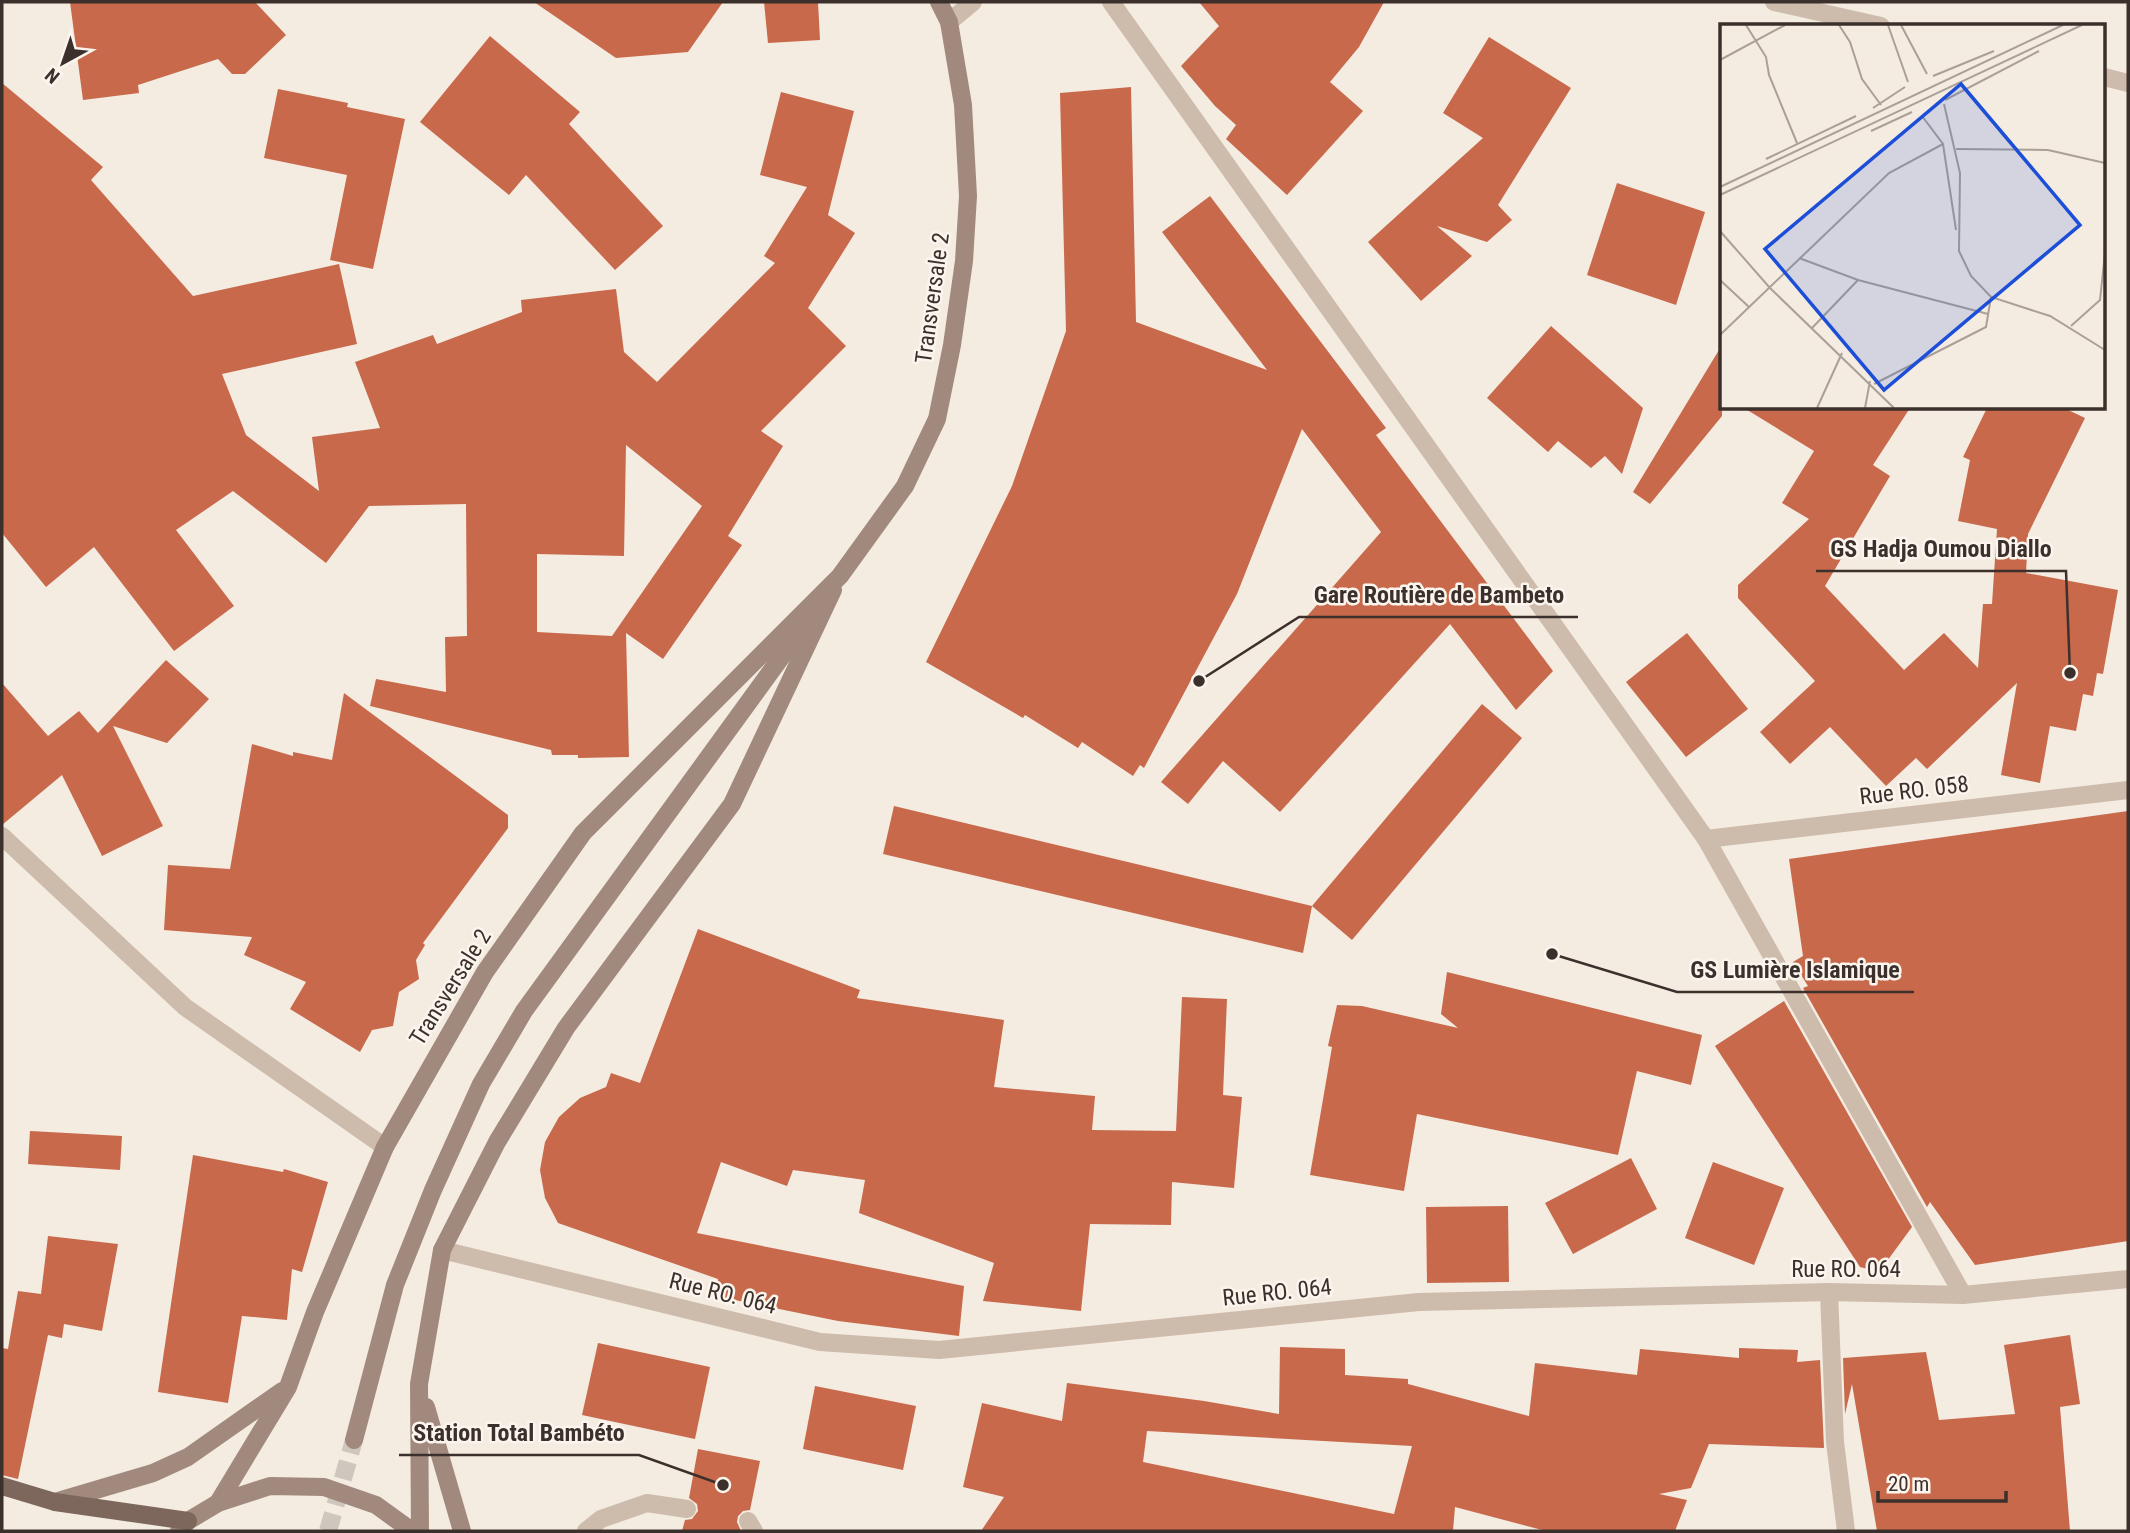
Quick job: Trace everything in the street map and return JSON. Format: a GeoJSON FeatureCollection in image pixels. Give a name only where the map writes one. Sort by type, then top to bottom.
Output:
{"type":"FeatureCollection","features":[{"type":"Feature","properties":{"kind":"main road","name":"Transversale 2"},"geometry":{"type":"LineString","coordinates":[[218,1503],[288,1387],[315,1312],[385,1147],[485,972],[583,832],[840,576],[905,486],[937,419],[940,407],[962,273],[968,196],[963,104],[949,22],[939,2]]}},
{"type":"Feature","properties":{"kind":"main road","name":"Transversale 2"},"geometry":{"type":"LineString","coordinates":[[420,1531],[419,1384],[442,1250],[496,1142],[566,1028],[732,804],[840,576]]}},
{"type":"Feature","properties":{"kind":"main road"},"geometry":{"type":"LineString","coordinates":[[354,1440],[395,1286],[433,1190],[481,1084],[524,1011],[840,576]]}},
{"type":"Feature","properties":{"kind":"main road"},"geometry":{"type":"LineString","coordinates":[[419,1384],[462,1531]]}},
{"type":"Feature","properties":{"kind":"main road"},"geometry":{"type":"LineString","coordinates":[[55,1502],[153,1473],[188,1457],[288,1387]]}},
{"type":"Feature","properties":{"kind":"main road"},"geometry":{"type":"LineString","coordinates":[[2,1486],[55,1502],[184,1526],[218,1503],[270,1486],[324,1487],[376,1505],[412,1531]]}},
{"type":"Feature","properties":{"kind":"street"},"geometry":{"type":"LineString","coordinates":[[949,22],[973,2]]}},
{"type":"Feature","properties":{"kind":"street"},"geometry":{"type":"LineString","coordinates":[[1111,2],[1706,839],[1963,1295]]}},
{"type":"Feature","properties":{"kind":"street"},"geometry":{"type":"LineString","coordinates":[[1774,2],[1872,24]]}},
{"type":"Feature","properties":{"kind":"street"},"geometry":{"type":"LineString","coordinates":[[2106,78],[2128,83]]}},
{"type":"Feature","properties":{"kind":"street","name":"Rue RO. 058"},"geometry":{"type":"LineString","coordinates":[[1706,839],[2128,790]]}},
{"type":"Feature","properties":{"kind":"street"},"geometry":{"type":"LineString","coordinates":[[2,836],[185,1007],[385,1147]]}},
{"type":"Feature","properties":{"kind":"street","name":"Rue RO. 064"},"geometry":{"type":"LineString","coordinates":[[442,1250],[820,1342],[939,1350],[1419,1302],[1829,1292],[1963,1295],[2128,1279]]}},
{"type":"Feature","properties":{"kind":"street"},"geometry":{"type":"LineString","coordinates":[[1829,1292],[1835,1442],[1846,1531]]}},
{"type":"Feature","properties":{"kind":"street"},"geometry":{"type":"LineString","coordinates":[[586,1531],[601,1519],[647,1503],[687,1509]]}},
{"type":"Feature","properties":{"kind":"building"},"geometry":{"type":"Polygon","coordinates":[[[70,2],[255,2],[286,35],[245,74],[232,74],[218,59],[138,85],[139,93],[83,100],[70,2]]]}},
{"type":"Feature","properties":{"kind":"building"},"geometry":{"type":"Polygon","coordinates":[[[534,2],[723,2],[688,52],[616,58],[534,2]]]}},
{"type":"Feature","properties":{"kind":"building"},"geometry":{"type":"Polygon","coordinates":[[[764,2],[818,2],[820,40],[768,43],[764,2]]]}},
{"type":"Feature","properties":{"kind":"building"},"geometry":{"type":"Polygon","coordinates":[[[1199,2],[1384,2],[1359,47],[1330,82],[1363,111],[1287,195],[1226,139],[1236,125],[1215,106],[1181,66],[1219,26],[1199,2]]]}},
{"type":"Feature","properties":{"kind":"building"},"geometry":{"type":"Polygon","coordinates":[[[490,36],[580,112],[569,124],[663,226],[615,270],[526,175],[509,195],[420,122],[490,36]]]}},
{"type":"Feature","properties":{"kind":"building"},"geometry":{"type":"Polygon","coordinates":[[[1489,37],[1571,88],[1498,205],[1512,220],[1487,242],[1437,226],[1472,256],[1421,301],[1368,242],[1483,138],[1443,113],[1489,37]]]}},
{"type":"Feature","properties":{"kind":"building"},"geometry":{"type":"Polygon","coordinates":[[[2,83],[103,167],[91,180],[193,296],[339,264],[357,344],[222,374],[246,435],[319,491],[312,437],[380,428],[355,362],[433,335],[437,344],[522,312],[521,300],[616,289],[624,352],[657,382],[775,263],[764,256],[807,187],[760,175],[781,92],[854,111],[828,215],[855,233],[808,308],[846,346],[761,431],[783,446],[728,536],[742,545],[663,659],[626,633],[629,757],[578,758],[578,755],[552,755],[551,750],[370,706],[376,679],[446,692],[445,637],[467,636],[466,504],[369,506],[326,563],[233,491],[176,530],[234,606],[174,651],[94,547],[46,587],[2,533],[2,83]],[[626,445],[624,556],[537,554],[537,632],[612,636],[702,506],[626,445]]]}},
{"type":"Feature","properties":{"kind":"building"},"geometry":{"type":"Polygon","coordinates":[[[1131,87],[1136,322],[1267,370],[1162,232],[1210,196],[1386,428],[1376,435],[1553,671],[1516,710],[1450,624],[1280,812],[1223,761],[1188,804],[1161,782],[1381,532],[1302,429],[1237,594],[1144,768],[1140,765],[1133,776],[1082,742],[1078,748],[1025,715],[1023,718],[926,662],[1012,486],[1066,331],[1060,93],[1131,87]]]}},
{"type":"Feature","properties":{"kind":"building"},"geometry":{"type":"Polygon","coordinates":[[[278,89],[348,103],[347,107],[405,119],[373,269],[330,260],[347,175],[264,158],[278,89]]]}},
{"type":"Feature","properties":{"kind":"building"},"geometry":{"type":"Polygon","coordinates":[[[1617,183],[1705,212],[1676,305],[1587,275],[1617,183]]]}},
{"type":"Feature","properties":{"kind":"building"},"geometry":{"type":"Polygon","coordinates":[[[1551,326],[1643,408],[1622,474],[1605,456],[1591,468],[1558,441],[1548,452],[1487,398],[1551,326]]]}},
{"type":"Feature","properties":{"kind":"building"},"geometry":{"type":"Polygon","coordinates":[[[1720,348],[1722,416],[1650,504],[1633,492],[1720,348]]]}},
{"type":"Feature","properties":{"kind":"building"},"geometry":{"type":"Polygon","coordinates":[[[1747,410],[1909,410],[1873,465],[1890,476],[1825,586],[1904,670],[1944,633],[1978,668],[1983,604],[1992,604],[1997,529],[1958,521],[1970,460],[1963,457],[1986,410],[2068,410],[2085,418],[2028,534],[2026,573],[2118,590],[2103,674],[2097,673],[2093,696],[2083,694],[2076,731],[2050,726],[2040,783],[2001,775],[2017,683],[1927,769],[1916,758],[1886,786],[1830,727],[1790,764],[1760,732],[1815,681],[1738,598],[1738,585],[1809,519],[1782,503],[1814,451],[1747,410]]]}},
{"type":"Feature","properties":{"kind":"building"},"geometry":{"type":"Polygon","coordinates":[[[1687,633],[1748,709],[1686,757],[1626,682],[1687,633]]]}},
{"type":"Feature","properties":{"kind":"building"},"geometry":{"type":"Polygon","coordinates":[[[166,660],[209,699],[167,743],[113,726],[163,826],[102,856],[62,775],[2,825],[2,683],[48,736],[79,711],[98,733],[166,660]]]}},
{"type":"Feature","properties":{"kind":"building"},"geometry":{"type":"Polygon","coordinates":[[[344,693],[508,815],[508,828],[423,943],[425,945],[416,960],[419,979],[399,992],[393,1026],[372,1030],[360,1052],[290,1009],[306,982],[244,955],[252,937],[164,930],[168,865],[230,869],[252,744],[293,756],[293,752],[332,760],[344,693]]]}},
{"type":"Feature","properties":{"kind":"building"},"geometry":{"type":"Polygon","coordinates":[[[1482,704],[1522,738],[1352,940],[1312,906],[1482,704]]]}},
{"type":"Feature","properties":{"kind":"building"},"geometry":{"type":"Polygon","coordinates":[[[894,806],[1312,906],[1303,953],[883,854],[894,806]]]}},
{"type":"Feature","properties":{"kind":"building"},"geometry":{"type":"Polygon","coordinates":[[[2128,811],[2128,1241],[1975,1265],[1930,1202],[1927,1207],[1803,988],[1808,986],[1793,962],[1803,956],[1789,859],[2128,811]]]}},
{"type":"Feature","properties":{"kind":"building"},"geometry":{"type":"Polygon","coordinates":[[[698,929],[860,990],[857,998],[1004,1020],[994,1087],[1095,1096],[1092,1130],[1176,1131],[1182,997],[1227,999],[1223,1095],[1242,1097],[1234,1188],[1172,1182],[1171,1225],[1090,1224],[1081,1311],[983,1301],[994,1263],[859,1213],[865,1180],[793,1170],[787,1186],[721,1162],[697,1233],[964,1286],[959,1336],[838,1321],[715,1296],[718,1279],[558,1223],[545,1198],[540,1170],[545,1142],[559,1117],[580,1098],[606,1087],[611,1073],[640,1083],[698,929]]]}},
{"type":"Feature","properties":{"kind":"building"},"geometry":{"type":"Polygon","coordinates":[[[1447,972],[1702,1035],[1691,1085],[1637,1071],[1618,1155],[1417,1114],[1404,1191],[1310,1175],[1332,1047],[1328,1046],[1337,1005],[1362,1006],[1458,1028],[1441,1014],[1447,972]]]}},
{"type":"Feature","properties":{"kind":"building"},"geometry":{"type":"Polygon","coordinates":[[[1784,1001],[1912,1227],[1879,1272],[1860,1267],[1715,1046],[1784,1001]]]}},
{"type":"Feature","properties":{"kind":"building"},"geometry":{"type":"Polygon","coordinates":[[[30,1131],[122,1136],[120,1170],[28,1164],[30,1131]]]}},
{"type":"Feature","properties":{"kind":"building"},"geometry":{"type":"Polygon","coordinates":[[[193,1155],[283,1172],[284,1169],[328,1182],[302,1272],[292,1269],[287,1320],[242,1316],[228,1403],[158,1392],[193,1155]]]}},
{"type":"Feature","properties":{"kind":"building"},"geometry":{"type":"Polygon","coordinates":[[[1631,1158],[1657,1209],[1573,1254],[1545,1203],[1631,1158]]]}},
{"type":"Feature","properties":{"kind":"building"},"geometry":{"type":"Polygon","coordinates":[[[1713,1162],[1784,1188],[1754,1265],[1685,1238],[1713,1162]]]}},
{"type":"Feature","properties":{"kind":"building"},"geometry":{"type":"Polygon","coordinates":[[[1508,1206],[1509,1282],[1427,1283],[1426,1207],[1508,1206]]]}},
{"type":"Feature","properties":{"kind":"building"},"geometry":{"type":"Polygon","coordinates":[[[48,1236],[118,1244],[102,1331],[64,1324],[62,1338],[48,1335],[18,1479],[2,1475],[2,1348],[8,1349],[18,1291],[41,1294],[48,1236]]]}},
{"type":"Feature","properties":{"kind":"building"},"geometry":{"type":"Polygon","coordinates":[[[2070,1335],[2080,1404],[2060,1407],[2070,1531],[1877,1531],[1852,1384],[1845,1414],[1843,1358],[1926,1352],[1939,1420],[2015,1414],[2004,1345],[2070,1335]]]}},
{"type":"Feature","properties":{"kind":"building"},"geometry":{"type":"Polygon","coordinates":[[[598,1343],[710,1367],[695,1439],[582,1415],[598,1343]]]}},
{"type":"Feature","properties":{"kind":"building"},"geometry":{"type":"Polygon","coordinates":[[[1280,1347],[1345,1349],[1345,1375],[1408,1379],[1408,1384],[1529,1416],[1535,1363],[1637,1375],[1640,1349],[1739,1358],[1739,1348],[1798,1350],[1797,1362],[1820,1360],[1824,1448],[1709,1444],[1691,1488],[1659,1494],[1687,1500],[1675,1531],[1546,1531],[1455,1507],[1453,1531],[981,1531],[1004,1497],[963,1487],[982,1403],[1062,1421],[1067,1383],[1279,1414],[1280,1347]],[[1147,1431],[1143,1462],[1394,1514],[1412,1446],[1147,1431]]]}},
{"type":"Feature","properties":{"kind":"building"},"geometry":{"type":"Polygon","coordinates":[[[815,1386],[916,1406],[903,1470],[803,1449],[815,1386]]]}},
{"type":"Feature","properties":{"kind":"building"},"geometry":{"type":"Polygon","coordinates":[[[698,1449],[760,1461],[750,1510],[743,1511],[738,1516],[737,1522],[741,1531],[682,1531],[685,1520],[692,1519],[698,1511],[697,1504],[689,1498],[698,1449]]]}},
{"type":"Feature","properties":{"kind":"tunnel"},"geometry":{"type":"LineString","coordinates":[[328,1531],[354,1440]]}},
{"type":"Feature","properties":{"kind":"place","name":"GS Hadja Oumou Diallo"},"geometry":{"type":"Point","coordinates":[2070,673]}},
{"type":"Feature","properties":{"kind":"place","name":"Gare Routière de Bambeto"},"geometry":{"type":"Point","coordinates":[1199,681]}},
{"type":"Feature","properties":{"kind":"place","name":"GS Lumière Islamique"},"geometry":{"type":"Point","coordinates":[1552,954]}},
{"type":"Feature","properties":{"kind":"place","name":"Station Total Bambéto"},"geometry":{"type":"Point","coordinates":[723,1485]}}]}
